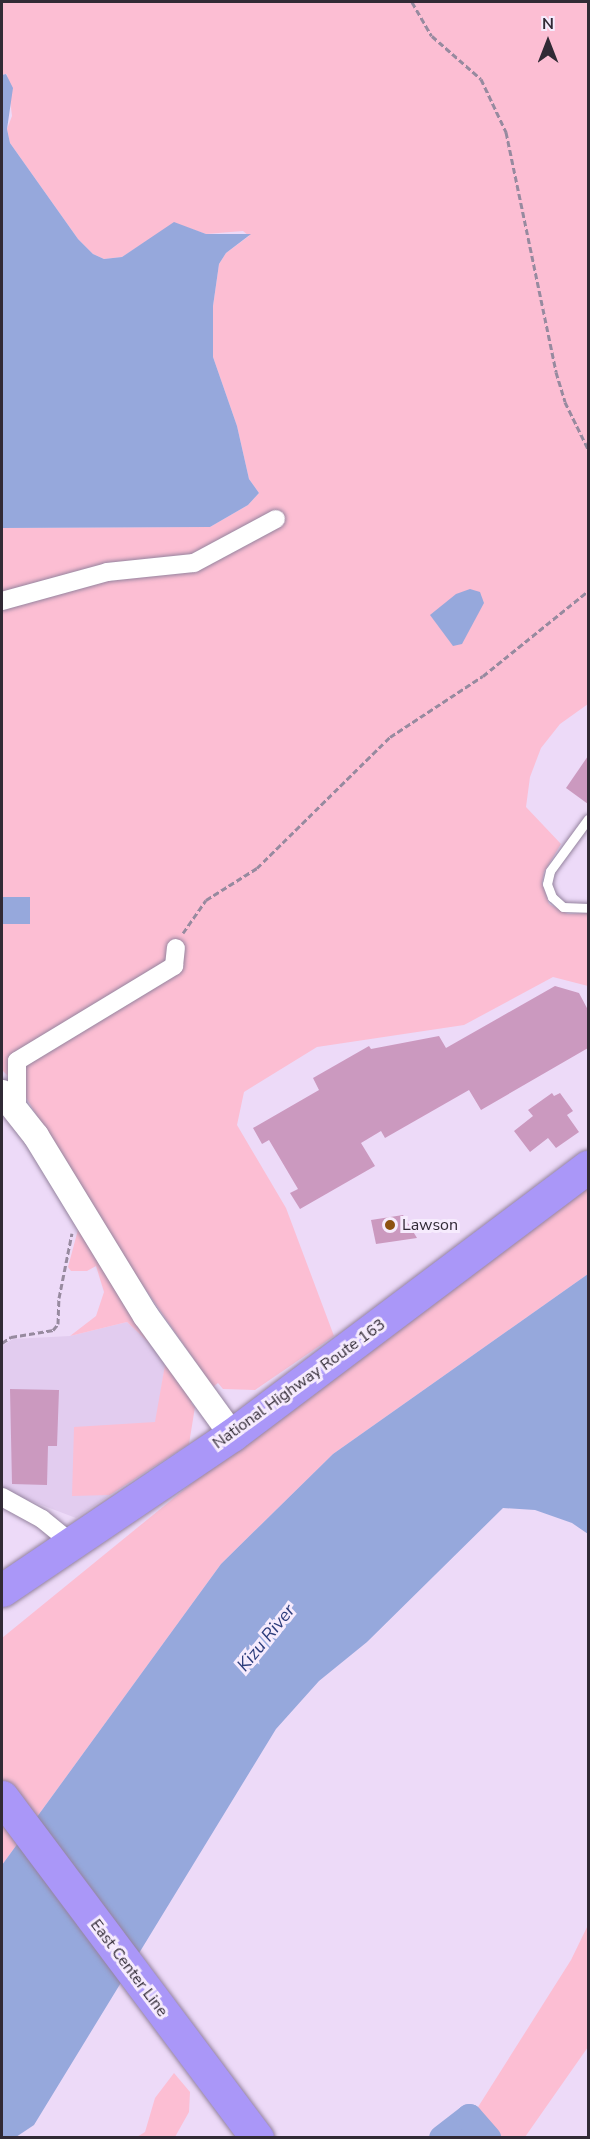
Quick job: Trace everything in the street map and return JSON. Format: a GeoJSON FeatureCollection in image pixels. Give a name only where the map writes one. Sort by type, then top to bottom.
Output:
{"type":"FeatureCollection","features":[{"type":"Feature","properties":{"kind":"highway","name":"National Highway Route 163"},"geometry":{"type":"LineString","coordinates":[[2,1590],[70,1542],[232,1435],[588,1167]]}},
{"type":"Feature","properties":{"kind":"highway","name":"East Center Line"},"geometry":{"type":"LineString","coordinates":[[2,1797],[257,2138]]}},
{"type":"Feature","properties":{"kind":"street"},"geometry":{"type":"LineString","coordinates":[[2,601],[107,572],[194,563],[276,519]]}},
{"type":"Feature","properties":{"kind":"street"},"geometry":{"type":"LineString","coordinates":[[176,948],[174,966],[17,1061],[9,1102],[146,1316],[232,1435]]}},
{"type":"Feature","properties":{"kind":"street"},"geometry":{"type":"LineString","coordinates":[[2,1497],[42,1519],[70,1542]]}},
{"type":"Feature","properties":{"kind":"lane"},"geometry":{"type":"LineString","coordinates":[[588,819],[550,871],[547,884],[552,897],[562,907],[588,908]]}},
{"type":"Feature","properties":{"kind":"path"},"geometry":{"type":"LineString","coordinates":[[412,2],[432,36],[481,79],[506,132],[556,372],[588,449]]}},
{"type":"Feature","properties":{"kind":"path"},"geometry":{"type":"LineString","coordinates":[[176,948],[188,922],[206,900],[257,868],[390,737],[483,676],[544,631],[588,591]]}},
{"type":"Feature","properties":{"kind":"path"},"geometry":{"type":"LineString","coordinates":[[2,1343],[11,1337],[52,1330],[58,1324],[61,1282],[79,1211]]}},
{"type":"Feature","properties":{"kind":"shaded area"},"geometry":{"type":"Polygon","coordinates":[[[2,2],[588,2],[588,704],[560,724],[541,748],[530,777],[526,807],[561,844],[544,872],[542,883],[549,904],[568,914],[588,913],[588,986],[553,977],[464,1025],[317,1047],[244,1092],[237,1125],[286,1208],[334,1336],[255,1390],[223,1389],[218,1383],[213,1387],[110,1238],[21,1089],[2,1070],[2,528],[210,527],[248,505],[259,493],[249,479],[237,426],[213,357],[213,306],[219,264],[226,253],[249,236],[243,231],[206,234],[174,223],[122,257],[104,259],[93,254],[78,239],[10,143],[7,129],[12,116],[7,74],[2,75],[2,2]]]}},
{"type":"Feature","properties":{"kind":"shaded area"},"geometry":{"type":"Polygon","coordinates":[[[588,1179],[588,1274],[333,1454],[221,1564],[2,1865],[2,1638],[299,1396],[588,1179]]]}},
{"type":"Feature","properties":{"kind":"shaded area"},"geometry":{"type":"Polygon","coordinates":[[[79,1226],[195,1400],[191,1403],[195,1407],[189,1444],[110,1495],[72,1496],[74,1427],[155,1422],[166,1359],[127,1322],[70,1336],[96,1316],[104,1292],[96,1266],[87,1271],[71,1271],[68,1267],[79,1226]]]}},
{"type":"Feature","properties":{"kind":"shaded area"},"geometry":{"type":"Polygon","coordinates":[[[127,1322],[166,1359],[156,1422],[72,1495],[110,1495],[76,1518],[2,1490],[2,1346],[13,1339],[70,1336],[127,1322]]]}},
{"type":"Feature","properties":{"kind":"shaded area"},"geometry":{"type":"Polygon","coordinates":[[[588,1925],[588,2047],[525,2137],[459,2137],[571,1960],[588,1925]]]}},
{"type":"Feature","properties":{"kind":"shaded area"},"geometry":{"type":"Polygon","coordinates":[[[174,2073],[190,2092],[189,2112],[175,2137],[137,2137],[145,2132],[155,2098],[174,2073]]]}},
{"type":"Feature","properties":{"kind":"water"},"geometry":{"type":"Polygon","coordinates":[[[6,74],[13,88],[7,129],[10,143],[78,239],[93,254],[104,259],[122,257],[174,222],[206,234],[251,234],[226,253],[219,264],[213,306],[213,357],[237,426],[249,479],[259,493],[248,505],[210,527],[2,528],[2,75],[6,74]]]}},
{"type":"Feature","properties":{"kind":"water"},"geometry":{"type":"Polygon","coordinates":[[[470,589],[480,592],[484,603],[462,644],[453,646],[430,615],[456,594],[470,589]]]}},
{"type":"Feature","properties":{"kind":"water"},"geometry":{"type":"Polygon","coordinates":[[[2,897],[30,897],[30,924],[2,924],[2,897]]]}},
{"type":"Feature","properties":{"kind":"water","name":"Kizu River"},"geometry":{"type":"Polygon","coordinates":[[[588,1274],[588,1534],[572,1523],[535,1510],[503,1508],[367,1642],[319,1681],[276,1729],[34,2125],[16,2137],[2,2138],[2,1865],[221,1564],[333,1454],[588,1274]]]}},
{"type":"Feature","properties":{"kind":"building"},"geometry":{"type":"Polygon","coordinates":[[[588,756],[588,804],[566,788],[588,756]]]}},
{"type":"Feature","properties":{"kind":"building"},"geometry":{"type":"Polygon","coordinates":[[[555,986],[579,993],[588,1010],[588,1048],[481,1110],[469,1090],[385,1138],[381,1131],[361,1143],[375,1166],[300,1209],[290,1193],[298,1189],[269,1140],[262,1144],[253,1128],[319,1090],[313,1078],[369,1046],[371,1049],[439,1036],[446,1048],[555,986]]]}},
{"type":"Feature","properties":{"kind":"building"},"geometry":{"type":"Polygon","coordinates":[[[552,1093],[554,1096],[560,1093],[573,1111],[567,1115],[579,1132],[556,1148],[548,1138],[530,1152],[514,1131],[533,1116],[528,1110],[552,1093]]]}},
{"type":"Feature","properties":{"kind":"building","name":"Lawson"},"geometry":{"type":"Polygon","coordinates":[[[403,1215],[417,1238],[376,1244],[371,1220],[403,1215]]]}},
{"type":"Feature","properties":{"kind":"building"},"geometry":{"type":"Polygon","coordinates":[[[10,1389],[59,1390],[57,1446],[48,1446],[47,1485],[12,1484],[10,1389]]]}},
{"type":"Feature","properties":{"kind":"waterway"},"geometry":{"type":"LineString","coordinates":[[442,2138],[469,2117],[487,2138]]}},
{"type":"Feature","properties":{"kind":"place","name":"Lawson"},"geometry":{"type":"Point","coordinates":[390,1225]}}]}
